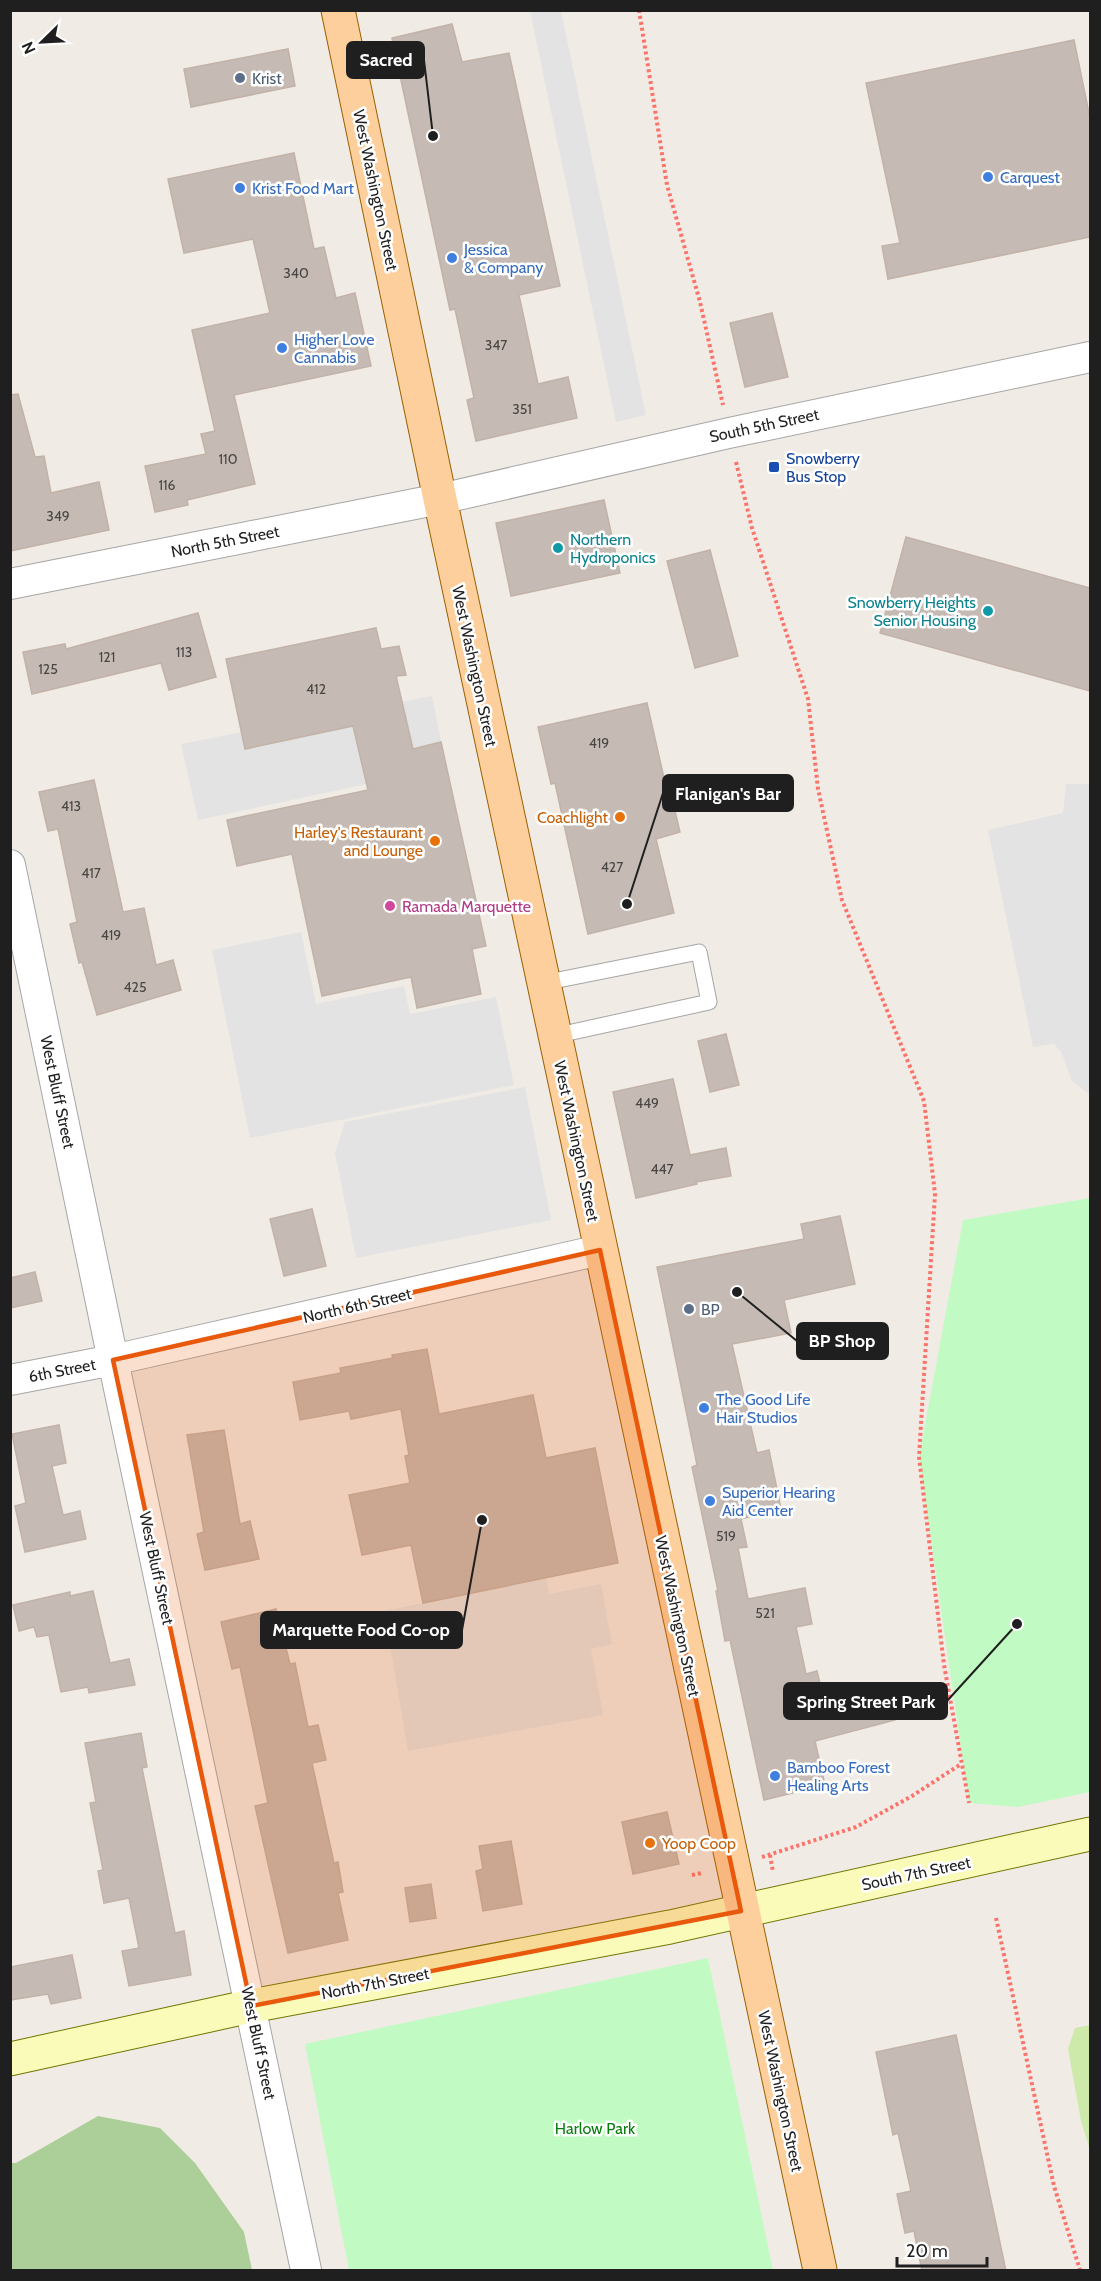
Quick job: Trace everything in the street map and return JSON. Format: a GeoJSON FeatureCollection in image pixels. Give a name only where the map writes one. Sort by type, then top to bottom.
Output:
{"type":"FeatureCollection","features":[{"type":"Feature","properties":{"kind":"main road","name":"West Washington Street"},"geometry":{"type":"LineString","coordinates":[[338,10],[554,1036],[820,2271]]}},
{"type":"Feature","properties":{"kind":"street","name":"South 5th Street"},"geometry":{"type":"LineString","coordinates":[[440,499],[729,433],[1090,357]]}},
{"type":"Feature","properties":{"kind":"street","name":"North 5th Street"},"geometry":{"type":"LineString","coordinates":[[10,584],[440,499]]}},
{"type":"Feature","properties":{"kind":"street","name":"West Bluff Street"},"geometry":{"type":"LineString","coordinates":[[10,865],[306,2271]]}},
{"type":"Feature","properties":{"kind":"street","name":"North 6th Street"},"geometry":{"type":"LineString","coordinates":[[113,1360],[600,1251]]}},
{"type":"Feature","properties":{"kind":"street","name":"6th Street"},"geometry":{"type":"LineString","coordinates":[[10,1380],[113,1360]]}},
{"type":"Feature","properties":{"kind":"street","name":"South 7th Street"},"geometry":{"type":"LineString","coordinates":[[741,1911],[1090,1834]]}},
{"type":"Feature","properties":{"kind":"street","name":"North 7th Street"},"geometry":{"type":"LineString","coordinates":[[10,2059],[251,2006],[659,1929],[741,1911]]}},
{"type":"Feature","properties":{"kind":"lane"},"geometry":{"type":"LineString","coordinates":[[543,983],[699,952],[709,1002],[554,1036]]}},
{"type":"Feature","properties":{"kind":"path"},"geometry":{"type":"LineString","coordinates":[[639,10],[668,185],[700,302],[752,528],[808,699],[818,789],[842,900],[924,1101],[935,1194],[919,1457],[944,1665],[969,1803]]}},
{"type":"Feature","properties":{"kind":"path"},"geometry":{"type":"LineString","coordinates":[[770,1855],[856,1827],[912,1796],[961,1764]]}},
{"type":"Feature","properties":{"kind":"path"},"geometry":{"type":"LineString","coordinates":[[996,1918],[1054,2186],[1080,2271]]}},
{"type":"Feature","properties":{"kind":"highlighted area"},"geometry":{"type":"Polygon","coordinates":[[[600,1250],[741,1911],[251,2006],[113,1360],[600,1250]]]}},
{"type":"Feature","properties":{"kind":"green space"},"geometry":{"type":"Polygon","coordinates":[[[1090,1198],[1090,1792],[1018,1807],[969,1803],[919,1457],[963,1220],[1090,1198]]]}},
{"type":"Feature","properties":{"kind":"green space","name":"Harlow Park"},"geometry":{"type":"Polygon","coordinates":[[[708,1958],[773,2270],[349,2270],[305,2044],[708,1958]]]}},
{"type":"Feature","properties":{"kind":"green space"},"geometry":{"type":"Polygon","coordinates":[[[1090,2025],[1090,2150],[1081,2121],[1068,2049],[1075,2028],[1090,2025]]]}},
{"type":"Feature","properties":{"kind":"green space"},"geometry":{"type":"Polygon","coordinates":[[[98,2116],[160,2128],[195,2163],[244,2232],[252,2270],[11,2270],[11,2163],[16,2163],[98,2116]]]}},
{"type":"Feature","properties":{"kind":"shaded area"},"geometry":{"type":"Polygon","coordinates":[[[530,11],[561,11],[646,415],[616,422],[530,11]]]}},
{"type":"Feature","properties":{"kind":"shaded area"},"geometry":{"type":"Polygon","coordinates":[[[432,696],[441,742],[362,760],[367,784],[198,820],[181,744],[242,732],[246,749],[405,715],[402,702],[432,696]]]}},
{"type":"Feature","properties":{"kind":"shaded area"},"geometry":{"type":"Polygon","coordinates":[[[1066,784],[1090,784],[1090,1095],[1072,1081],[1061,1052],[1054,1044],[1033,1047],[988,830],[1063,813],[1066,784]]]}},
{"type":"Feature","properties":{"kind":"shaded area"},"geometry":{"type":"Polygon","coordinates":[[[301,932],[316,1004],[404,986],[410,1014],[496,997],[514,1085],[250,1138],[212,950],[301,932]]]}},
{"type":"Feature","properties":{"kind":"shaded area"},"geometry":{"type":"Polygon","coordinates":[[[525,1087],[551,1220],[356,1258],[335,1153],[345,1122],[525,1087]]]}},
{"type":"Feature","properties":{"kind":"shaded area"},"geometry":{"type":"Polygon","coordinates":[[[546,1578],[549,1594],[601,1584],[612,1644],[591,1649],[603,1715],[408,1751],[384,1611],[546,1578]]]}},
{"type":"Feature","properties":{"kind":"building"},"geometry":{"type":"Polygon","coordinates":[[[452,24],[462,62],[509,53],[560,286],[519,295],[538,384],[568,377],[577,418],[476,441],[467,400],[474,398],[455,309],[450,310],[392,38],[452,24]]]}},
{"type":"Feature","properties":{"kind":"building","name":"Carquest"},"geometry":{"type":"Polygon","coordinates":[[[1074,40],[1090,118],[1090,237],[888,279],[882,246],[900,243],[866,83],[1074,40]]]}},
{"type":"Feature","properties":{"kind":"building","name":"Krist"},"geometry":{"type":"Polygon","coordinates":[[[288,49],[295,86],[191,107],[184,69],[288,49]]]}},
{"type":"Feature","properties":{"kind":"building"},"geometry":{"type":"Polygon","coordinates":[[[294,153],[314,249],[324,247],[336,298],[355,293],[371,366],[234,395],[255,484],[187,500],[188,505],[155,512],[145,466],[206,454],[201,434],[215,431],[192,330],[270,313],[253,239],[184,253],[168,179],[294,153]]]}},
{"type":"Feature","properties":{"kind":"building"},"geometry":{"type":"Polygon","coordinates":[[[772,313],[788,377],[745,387],[730,323],[772,313]]]}},
{"type":"Feature","properties":{"kind":"building"},"geometry":{"type":"Polygon","coordinates":[[[18,394],[35,457],[44,456],[51,493],[99,482],[109,530],[10,551],[10,395],[18,394]]]}},
{"type":"Feature","properties":{"kind":"building","name":"Northern Hydroponics"},"geometry":{"type":"Polygon","coordinates":[[[604,500],[620,573],[511,596],[496,523],[604,500]]]}},
{"type":"Feature","properties":{"kind":"building","name":"Snowberry Heights Senior Housing"},"geometry":{"type":"Polygon","coordinates":[[[906,537],[1090,588],[1090,691],[880,633],[906,537]]]}},
{"type":"Feature","properties":{"kind":"building"},"geometry":{"type":"Polygon","coordinates":[[[710,550],[738,656],[695,668],[667,561],[710,550]]]}},
{"type":"Feature","properties":{"kind":"building"},"geometry":{"type":"Polygon","coordinates":[[[198,613],[216,677],[169,690],[161,663],[32,694],[23,652],[65,644],[66,649],[198,613]]]}},
{"type":"Feature","properties":{"kind":"building","name":"Ramada Marquette"},"geometry":{"type":"Polygon","coordinates":[[[376,628],[381,649],[399,646],[406,675],[396,676],[413,749],[441,742],[486,946],[472,949],[481,994],[417,1008],[411,977],[322,996],[292,854],[237,866],[227,820],[368,790],[353,726],[245,749],[226,659],[376,628]]]}},
{"type":"Feature","properties":{"kind":"building"},"geometry":{"type":"Polygon","coordinates":[[[647,703],[666,787],[669,786],[680,832],[656,839],[674,913],[588,934],[555,783],[551,784],[538,727],[647,703]]]}},
{"type":"Feature","properties":{"kind":"building"},"geometry":{"type":"Polygon","coordinates":[[[94,780],[123,912],[144,908],[156,965],[173,960],[181,990],[97,1015],[82,962],[79,963],[70,924],[77,922],[58,829],[48,831],[39,792],[94,780]]]}},
{"type":"Feature","properties":{"kind":"building"},"geometry":{"type":"Polygon","coordinates":[[[726,1034],[739,1085],[710,1092],[698,1041],[726,1034]]]}},
{"type":"Feature","properties":{"kind":"building"},"geometry":{"type":"Polygon","coordinates":[[[673,1079],[690,1155],[726,1148],[731,1176],[696,1182],[697,1184],[636,1198],[613,1092],[673,1079]]]}},
{"type":"Feature","properties":{"kind":"building"},"geometry":{"type":"Polygon","coordinates":[[[312,1209],[326,1266],[284,1276],[270,1219],[312,1209]]]}},
{"type":"Feature","properties":{"kind":"building"},"geometry":{"type":"Polygon","coordinates":[[[840,1216],[855,1284],[784,1300],[791,1333],[732,1344],[757,1453],[769,1450],[781,1509],[741,1519],[747,1547],[738,1548],[748,1599],[805,1588],[812,1624],[796,1627],[806,1674],[817,1671],[824,1700],[886,1684],[895,1720],[815,1741],[825,1785],[764,1800],[730,1640],[725,1641],[716,1591],[718,1591],[692,1467],[697,1465],[657,1267],[804,1239],[801,1224],[840,1216]]]}},
{"type":"Feature","properties":{"kind":"building"},"geometry":{"type":"Polygon","coordinates":[[[35,1272],[42,1301],[10,1308],[10,1278],[35,1272]]]}},
{"type":"Feature","properties":{"kind":"building"},"geometry":{"type":"Polygon","coordinates":[[[427,1349],[439,1414],[533,1395],[546,1458],[595,1448],[618,1563],[423,1603],[411,1545],[362,1555],[349,1495],[410,1483],[405,1456],[409,1455],[401,1409],[351,1419],[349,1411],[300,1420],[293,1382],[341,1373],[340,1368],[427,1349]]]}},
{"type":"Feature","properties":{"kind":"building"},"geometry":{"type":"Polygon","coordinates":[[[59,1425],[66,1463],[52,1466],[63,1515],[80,1511],[86,1539],[25,1552],[15,1506],[26,1503],[12,1434],[59,1425]]]}},
{"type":"Feature","properties":{"kind":"building"},"geometry":{"type":"Polygon","coordinates":[[[224,1430],[240,1524],[250,1521],[259,1559],[205,1570],[197,1534],[204,1532],[187,1435],[224,1430]]]}},
{"type":"Feature","properties":{"kind":"building"},"geometry":{"type":"Polygon","coordinates":[[[93,1591],[110,1663],[129,1659],[135,1685],[89,1693],[88,1687],[61,1692],[49,1635],[37,1637],[34,1627],[19,1631],[13,1605],[70,1592],[70,1596],[93,1591]]]}},
{"type":"Feature","properties":{"kind":"building"},"geometry":{"type":"Polygon","coordinates":[[[276,1609],[290,1664],[295,1663],[308,1727],[318,1725],[326,1760],[312,1763],[334,1863],[338,1862],[343,1892],[338,1893],[348,1940],[288,1953],[255,1806],[268,1803],[240,1667],[232,1669],[221,1622],[276,1609]]]}},
{"type":"Feature","properties":{"kind":"building"},"geometry":{"type":"Polygon","coordinates":[[[141,1733],[147,1767],[142,1768],[175,1933],[184,1931],[191,1975],[129,1986],[122,1951],[139,1948],[129,1898],[104,1903],[98,1871],[103,1870],[90,1803],[96,1802],[85,1743],[141,1733]]]}},
{"type":"Feature","properties":{"kind":"building","name":"Yoop Coop"},"geometry":{"type":"Polygon","coordinates":[[[667,1812],[679,1864],[633,1874],[622,1822],[667,1812]]]}},
{"type":"Feature","properties":{"kind":"building"},"geometry":{"type":"Polygon","coordinates":[[[511,1841],[522,1904],[483,1911],[476,1871],[483,1869],[479,1846],[511,1841]]]}},
{"type":"Feature","properties":{"kind":"building"},"geometry":{"type":"Polygon","coordinates":[[[431,1884],[436,1918],[410,1922],[405,1888],[431,1884]]]}},
{"type":"Feature","properties":{"kind":"building"},"geometry":{"type":"Polygon","coordinates":[[[72,1955],[81,1998],[51,2004],[48,1994],[10,2000],[10,1967],[72,1955]]]}},
{"type":"Feature","properties":{"kind":"building"},"geometry":{"type":"Polygon","coordinates":[[[956,2035],[1006,2271],[922,2271],[914,2231],[905,2233],[897,2194],[911,2191],[898,2133],[893,2135],[876,2052],[956,2035]]]}},
{"type":"Feature","properties":{"kind":"place","name":"Krist"},"geometry":{"type":"Point","coordinates":[240,78]}},
{"type":"Feature","properties":{"kind":"place","name":"Sacred"},"geometry":{"type":"Point","coordinates":[433,136]}},
{"type":"Feature","properties":{"kind":"place","name":"Carquest"},"geometry":{"type":"Point","coordinates":[988,177]}},
{"type":"Feature","properties":{"kind":"place","name":"Krist Food Mart"},"geometry":{"type":"Point","coordinates":[240,188]}},
{"type":"Feature","properties":{"kind":"place","name":"Jessica & Company"},"geometry":{"type":"Point","coordinates":[452,258]}},
{"type":"Feature","properties":{"kind":"place","name":"Higher Love Cannabis"},"geometry":{"type":"Point","coordinates":[282,348]}},
{"type":"Feature","properties":{"kind":"place","name":"Snowberry Bus Stop"},"geometry":{"type":"Point","coordinates":[774,467]}},
{"type":"Feature","properties":{"kind":"place","name":"Northern Hydroponics"},"geometry":{"type":"Point","coordinates":[558,548]}},
{"type":"Feature","properties":{"kind":"place","name":"Snowberry Heights Senior Housing"},"geometry":{"type":"Point","coordinates":[988,611]}},
{"type":"Feature","properties":{"kind":"place","name":"Coachlight"},"geometry":{"type":"Point","coordinates":[620,817]}},
{"type":"Feature","properties":{"kind":"place","name":"Harley's Restaurant and Lounge"},"geometry":{"type":"Point","coordinates":[435,841]}},
{"type":"Feature","properties":{"kind":"place","name":"Flanigan's Bar"},"geometry":{"type":"Point","coordinates":[627,904]}},
{"type":"Feature","properties":{"kind":"place","name":"Ramada Marquette"},"geometry":{"type":"Point","coordinates":[390,906]}},
{"type":"Feature","properties":{"kind":"place","name":"BP Shop"},"geometry":{"type":"Point","coordinates":[737,1292]}},
{"type":"Feature","properties":{"kind":"place","name":"BP"},"geometry":{"type":"Point","coordinates":[689,1309]}},
{"type":"Feature","properties":{"kind":"place","name":"The Good Life Hair Studios"},"geometry":{"type":"Point","coordinates":[704,1408]}},
{"type":"Feature","properties":{"kind":"place","name":"Superior Hearing Aid Center"},"geometry":{"type":"Point","coordinates":[710,1501]}},
{"type":"Feature","properties":{"kind":"place","name":"Marquette Food Co-op"},"geometry":{"type":"Point","coordinates":[482,1520]}},
{"type":"Feature","properties":{"kind":"place","name":"Spring Street Park"},"geometry":{"type":"Point","coordinates":[1017,1624]}},
{"type":"Feature","properties":{"kind":"place","name":"Bamboo Forest Healing Arts"},"geometry":{"type":"Point","coordinates":[775,1776]}},
{"type":"Feature","properties":{"kind":"place","name":"Yoop Coop"},"geometry":{"type":"Point","coordinates":[650,1843]}}]}
